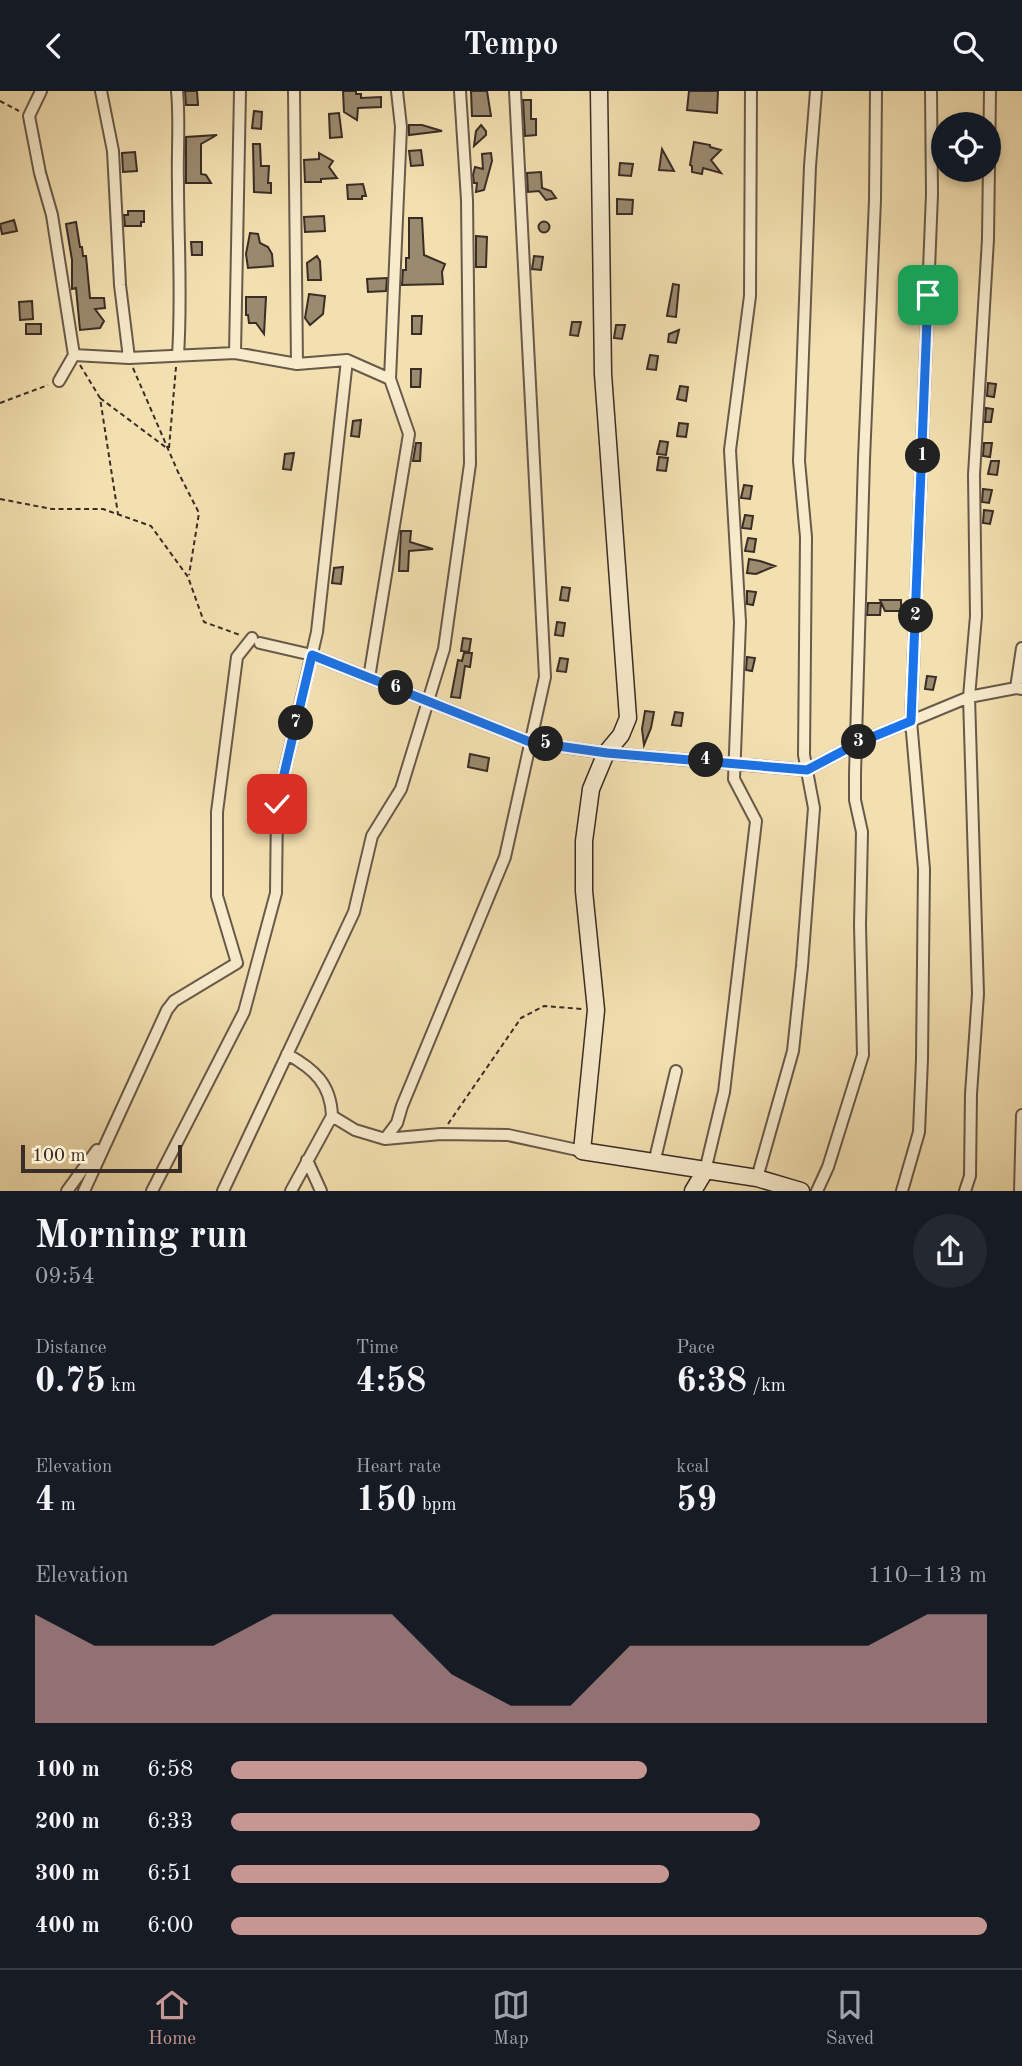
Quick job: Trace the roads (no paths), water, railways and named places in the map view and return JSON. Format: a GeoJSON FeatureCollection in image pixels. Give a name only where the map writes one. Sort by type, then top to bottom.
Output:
{"type":"FeatureCollection","features":[{"type":"Feature","properties":{"kind":"street"},"geometry":{"type":"LineString","coordinates":[[41,91],[29,116],[40,173],[52,215],[74,355],[59,381]]}},
{"type":"Feature","properties":{"kind":"street"},"geometry":{"type":"LineString","coordinates":[[101,91],[113,151],[120,285],[129,358]]}},
{"type":"Feature","properties":{"kind":"street"},"geometry":{"type":"LineString","coordinates":[[177,91],[180,125],[177,181],[181,308],[177,355]]}},
{"type":"Feature","properties":{"kind":"street"},"geometry":{"type":"LineString","coordinates":[[235,353],[240,91]]}},
{"type":"Feature","properties":{"kind":"street"},"geometry":{"type":"LineString","coordinates":[[294,91],[297,365]]}},
{"type":"Feature","properties":{"kind":"street"},"geometry":{"type":"LineString","coordinates":[[369,678],[409,434],[390,379],[401,127],[397,91]]}},
{"type":"Feature","properties":{"kind":"street"},"geometry":{"type":"LineString","coordinates":[[223,1191],[355,912],[372,836],[401,789],[444,649],[470,464],[467,200],[460,91]]}},
{"type":"Feature","properties":{"kind":"street"},"geometry":{"type":"LineString","coordinates":[[385,1139],[397,1123],[505,857],[545,677],[515,91]]}},
{"type":"Feature","properties":{"kind":"street"},"geometry":{"type":"LineString","coordinates":[[582,1151],[596,1010],[584,891],[583,841],[591,789],[607,753],[621,735],[628,718],[603,374],[599,91]]}},
{"type":"Feature","properties":{"kind":"street"},"geometry":{"type":"LineString","coordinates":[[693,1191],[705,1171],[724,1091],[756,821],[734,779],[740,622],[730,450],[750,296],[751,91]]}},
{"type":"Feature","properties":{"kind":"street"},"geometry":{"type":"LineString","coordinates":[[757,1178],[793,1051],[814,808],[804,755],[806,537],[799,461],[810,166],[817,91]]}},
{"type":"Feature","properties":{"kind":"street"},"geometry":{"type":"LineString","coordinates":[[817,1191],[828,1167],[863,1055],[860,925],[862,842],[855,800],[863,498],[876,200],[876,91]]}},
{"type":"Feature","properties":{"kind":"street"},"geometry":{"type":"LineString","coordinates":[[902,1191],[919,1132],[922,1059],[924,869],[911,721],[932,194],[931,91]]}},
{"type":"Feature","properties":{"kind":"street"},"geometry":{"type":"LineString","coordinates":[[965,1191],[970,1176],[971,1094],[978,994],[969,697],[976,616],[974,475],[988,239],[990,91]]}},
{"type":"Feature","properties":{"kind":"street"},"geometry":{"type":"LineString","coordinates":[[74,355],[129,358],[235,353],[297,365],[347,360],[390,379]]}},
{"type":"Feature","properties":{"kind":"street"},"geometry":{"type":"LineString","coordinates":[[152,1191],[244,1012],[276,893],[277,804],[317,632],[347,360]]}},
{"type":"Feature","properties":{"kind":"street"},"geometry":{"type":"LineString","coordinates":[[84,1191],[167,1010],[174,1001],[237,963],[217,896],[217,812],[237,657],[254,640],[312,655],[530,742],[607,753],[807,770],[858,743],[969,697],[1019,688],[1022,648]]}},
{"type":"Feature","properties":{"kind":"street"},"geometry":{"type":"LineString","coordinates":[[287,1054],[314,1073],[329,1091],[332,1116],[291,1191]]}},
{"type":"Feature","properties":{"kind":"street"},"geometry":{"type":"LineString","coordinates":[[654,1163],[676,1071]]}},
{"type":"Feature","properties":{"kind":"street"},"geometry":{"type":"LineString","coordinates":[[1020,1191],[1022,1115]]}},
{"type":"Feature","properties":{"kind":"street"},"geometry":{"type":"LineString","coordinates":[[332,1116],[355,1130],[385,1139],[441,1134],[508,1135],[582,1151],[757,1178],[801,1191]]}},
{"type":"Feature","properties":{"kind":"street"},"geometry":{"type":"LineString","coordinates":[[66,1191],[109,1134]]}},
{"type":"Feature","properties":{"kind":"street"},"geometry":{"type":"LineString","coordinates":[[307,1160],[321,1191]]}}]}
